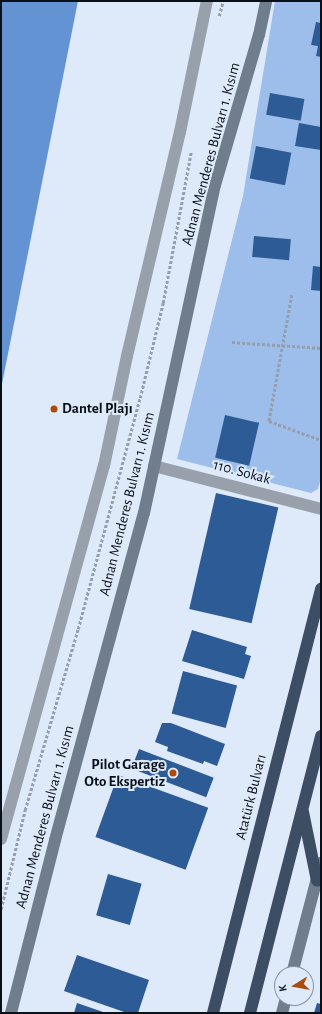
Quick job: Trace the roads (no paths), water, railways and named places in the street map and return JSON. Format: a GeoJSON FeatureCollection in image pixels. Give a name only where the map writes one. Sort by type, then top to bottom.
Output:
{"type":"FeatureCollection","features":[{"type":"Feature","properties":{"kind":"highway","name":"Atatürk Bulvarı"},"geometry":{"type":"LineString","coordinates":[[213,1013],[321,589]]}},
{"type":"Feature","properties":{"kind":"highway"},"geometry":{"type":"LineString","coordinates":[[250,1013],[321,736]]}},
{"type":"Feature","properties":{"kind":"highway"},"geometry":{"type":"LineString","coordinates":[[302,808],[317,887]]}},
{"type":"Feature","properties":{"kind":"main road","name":"Adnan Menderes Bulvarı 1. Kısım"},"geometry":{"type":"LineString","coordinates":[[11,1013],[55,840],[144,513],[216,185],[259,35],[266,1]]}},
{"type":"Feature","properties":{"kind":"main road"},"geometry":{"type":"LineString","coordinates":[[294,966],[317,887],[321,863]]}},
{"type":"Feature","properties":{"kind":"street"},"geometry":{"type":"LineString","coordinates":[[1,839],[104,466],[129,349],[180,132],[207,1]]}},
{"type":"Feature","properties":{"kind":"street","name":"110. Sokak"},"geometry":{"type":"LineString","coordinates":[[154,466],[321,509]]}},
{"type":"Feature","properties":{"kind":"place","name":"Dantel Plajı"},"geometry":{"type":"Point","coordinates":[54,409]}},
{"type":"Feature","properties":{"kind":"place","name":"Pilot Garage Oto Ekspertiz"},"geometry":{"type":"Point","coordinates":[173,773]}}]}
